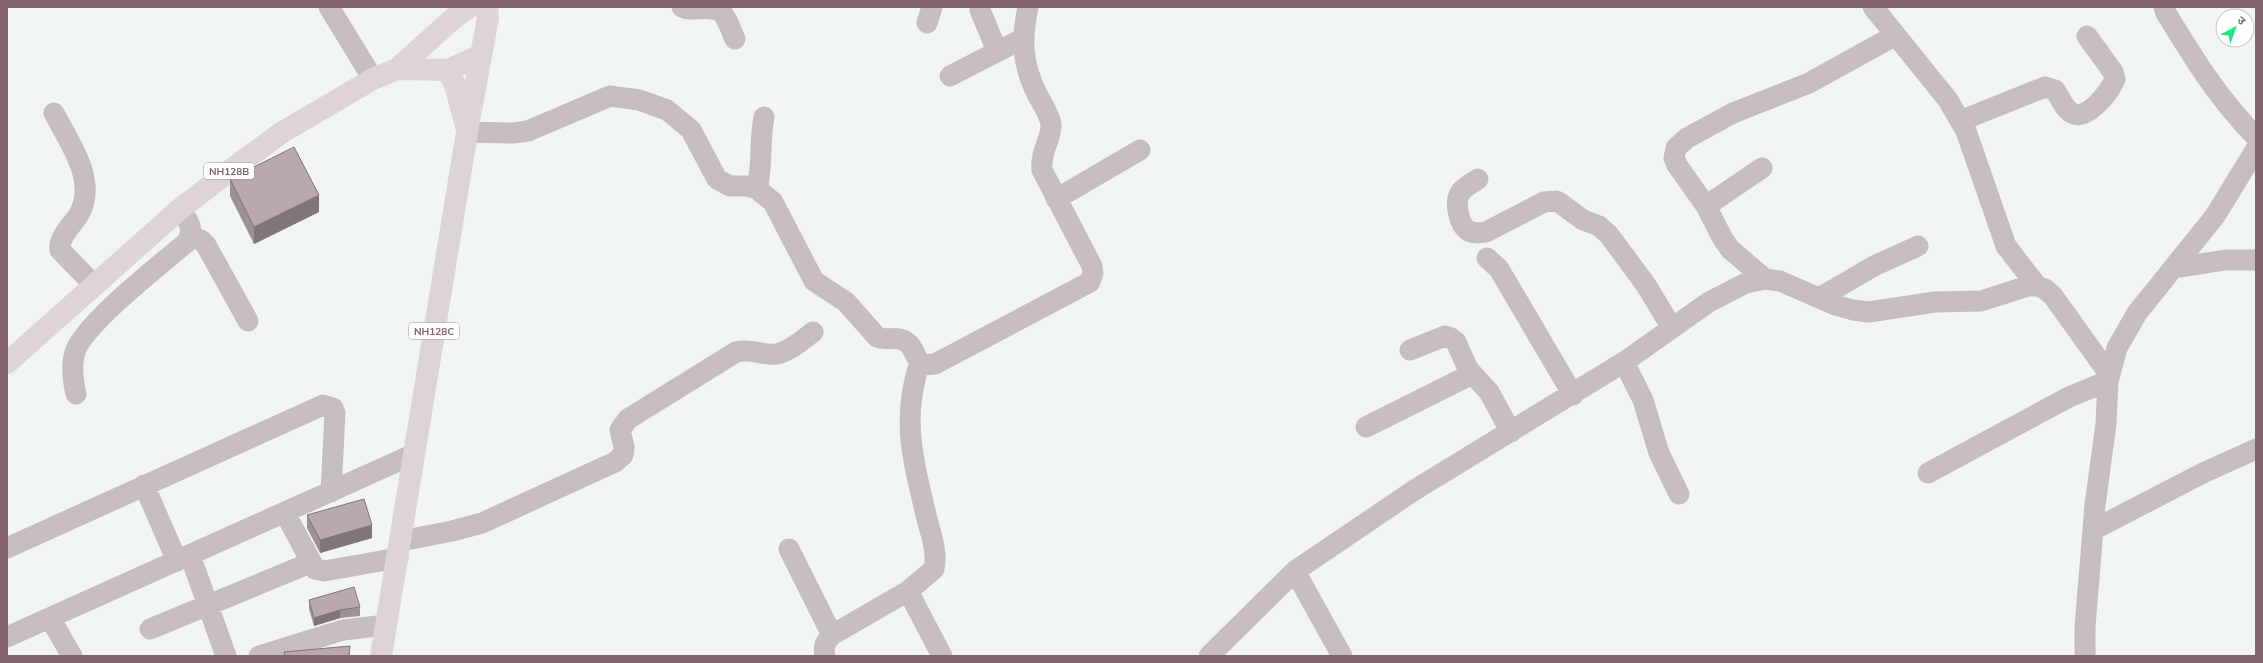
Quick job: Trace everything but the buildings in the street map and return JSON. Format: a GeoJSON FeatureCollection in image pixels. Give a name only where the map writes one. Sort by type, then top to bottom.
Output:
{"type":"FeatureCollection","features":[{"type":"Feature","properties":{"kind":"highway","name":"NH128B"},"geometry":{"type":"LineString","coordinates":[[7,363],[180,209],[282,133],[373,79],[397,69],[455,17],[470,7]]}},
{"type":"Feature","properties":{"kind":"highway","name":"NH128C"},"geometry":{"type":"LineString","coordinates":[[381,656],[467,132],[488,18],[487,7]]}},
{"type":"Feature","properties":{"kind":"highway"},"geometry":{"type":"LineString","coordinates":[[397,69],[448,70],[481,55]]}},
{"type":"Feature","properties":{"kind":"highway"},"geometry":{"type":"LineString","coordinates":[[448,70],[455,85],[467,132]]}},
{"type":"Feature","properties":{"kind":"street"},"geometry":{"type":"LineString","coordinates":[[329,7],[373,79]]}},
{"type":"Feature","properties":{"kind":"street"},"geometry":{"type":"LineString","coordinates":[[682,7],[688,10],[710,8],[719,11],[725,16],[735,39]]}},
{"type":"Feature","properties":{"kind":"street"},"geometry":{"type":"LineString","coordinates":[[467,132],[513,133],[528,131],[610,96],[639,100],[667,110],[691,130],[702,147],[714,174],[723,184],[757,189],[773,202],[814,281],[846,302],[877,337],[883,340],[902,340],[907,342],[920,362],[926,366],[934,364],[1090,282],[1093,278],[1092,266],[1042,170],[1041,160],[1050,135],[1051,124],[1032,83],[1025,63],[1022,39],[1028,7]]}},
{"type":"Feature","properties":{"kind":"street"},"geometry":{"type":"LineString","coordinates":[[1873,7],[1894,36],[1948,100],[1966,131],[2006,246],[2037,286]]}},
{"type":"Feature","properties":{"kind":"street"},"geometry":{"type":"LineString","coordinates":[[2164,7],[2209,82],[2229,109],[2256,137]]}},
{"type":"Feature","properties":{"kind":"street"},"geometry":{"type":"LineString","coordinates":[[980,10],[996,51]]}},
{"type":"Feature","properties":{"kind":"street"},"geometry":{"type":"LineString","coordinates":[[1765,279],[1730,249],[1716,228],[1706,206],[1674,158],[1674,153],[1680,143],[1733,113],[1809,82],[1894,36]]}},
{"type":"Feature","properties":{"kind":"street"},"geometry":{"type":"LineString","coordinates":[[1960,121],[2045,87],[2055,90],[2070,113],[2079,116],[2084,114],[2097,103],[2115,79],[2113,72],[2087,36]]}},
{"type":"Feature","properties":{"kind":"street"},"geometry":{"type":"LineString","coordinates":[[950,76],[996,51],[1022,39]]}},
{"type":"Feature","properties":{"kind":"street"},"geometry":{"type":"LineString","coordinates":[[54,113],[79,162],[84,177],[82,209],[60,241],[60,250],[94,285]]}},
{"type":"Feature","properties":{"kind":"street"},"geometry":{"type":"LineString","coordinates":[[757,189],[761,172],[761,135],[764,117]]}},
{"type":"Feature","properties":{"kind":"street"},"geometry":{"type":"LineString","coordinates":[[2085,656],[2085,627],[2093,530],[2106,424],[2109,377],[2126,331],[2137,314],[2215,216],[2256,149]]}},
{"type":"Feature","properties":{"kind":"street"},"geometry":{"type":"LineString","coordinates":[[1056,199],[1140,150]]}},
{"type":"Feature","properties":{"kind":"street"},"geometry":{"type":"LineString","coordinates":[[1706,206],[1762,168]]}},
{"type":"Feature","properties":{"kind":"street"},"geometry":{"type":"LineString","coordinates":[[1478,179],[1464,189],[1457,200],[1457,209],[1463,225],[1467,230],[1477,233],[1486,232],[1544,202],[1556,201],[1583,220],[1599,226],[1609,235],[1646,285],[1672,328]]}},
{"type":"Feature","properties":{"kind":"street"},"geometry":{"type":"LineString","coordinates":[[76,394],[73,366],[75,351],[85,334],[186,242],[190,236],[192,230],[189,222],[180,209]]}},
{"type":"Feature","properties":{"kind":"street"},"geometry":{"type":"LineString","coordinates":[[190,236],[201,240],[206,245],[248,320]]}},
{"type":"Feature","properties":{"kind":"street"},"geometry":{"type":"LineString","coordinates":[[1819,298],[1874,266],[1918,246]]}},
{"type":"Feature","properties":{"kind":"street"},"geometry":{"type":"LineString","coordinates":[[1487,258],[1499,269],[1573,394]]}},
{"type":"Feature","properties":{"kind":"street"},"geometry":{"type":"LineString","coordinates":[[2175,268],[2225,260],[2256,260]]}},
{"type":"Feature","properties":{"kind":"street"},"geometry":{"type":"LineString","coordinates":[[1209,656],[1295,571],[1413,491],[1624,362],[1709,302],[1746,283],[1765,279],[1780,281],[1819,298],[1853,310],[1869,312],[1935,302],[1981,301],[2028,286],[2037,286],[2045,289],[2053,296],[2109,377]]}},
{"type":"Feature","properties":{"kind":"street"},"geometry":{"type":"LineString","coordinates":[[285,513],[310,563],[315,569],[324,571],[399,549],[482,522],[615,462],[620,458],[624,451],[620,430],[628,419],[736,352],[746,350],[777,354],[788,349],[813,332]]}},
{"type":"Feature","properties":{"kind":"street"},"geometry":{"type":"LineString","coordinates":[[1410,350],[1445,336],[1456,342],[1472,374],[1489,392],[1511,432]]}},
{"type":"Feature","properties":{"kind":"street"},"geometry":{"type":"LineString","coordinates":[[825,656],[824,648],[826,642],[832,635],[908,591],[930,574],[934,569],[936,562],[911,452],[909,430],[912,388],[920,362]]}},
{"type":"Feature","properties":{"kind":"street"},"geometry":{"type":"LineString","coordinates":[[1624,362],[1642,400],[1658,453],[1679,494]]}},
{"type":"Feature","properties":{"kind":"street"},"geometry":{"type":"LineString","coordinates":[[1366,427],[1472,374]]}},
{"type":"Feature","properties":{"kind":"street"},"geometry":{"type":"LineString","coordinates":[[1928,473],[2109,377]]}},
{"type":"Feature","properties":{"kind":"street"},"geometry":{"type":"LineString","coordinates":[[7,548],[324,405],[333,408],[335,413],[331,492]]}},
{"type":"Feature","properties":{"kind":"street"},"geometry":{"type":"LineString","coordinates":[[2093,530],[2202,473],[2256,449]]}},
{"type":"Feature","properties":{"kind":"street"},"geometry":{"type":"LineString","coordinates":[[7,637],[414,454]]}},
{"type":"Feature","properties":{"kind":"street"},"geometry":{"type":"LineString","coordinates":[[144,485],[208,605],[226,656]]}},
{"type":"Feature","properties":{"kind":"street"},"geometry":{"type":"LineString","coordinates":[[789,549],[832,635]]}},
{"type":"Feature","properties":{"kind":"street"},"geometry":{"type":"LineString","coordinates":[[150,629],[310,563]]}},
{"type":"Feature","properties":{"kind":"street"},"geometry":{"type":"LineString","coordinates":[[1295,571],[1342,656]]}},
{"type":"Feature","properties":{"kind":"street"},"geometry":{"type":"LineString","coordinates":[[908,591],[942,656]]}},
{"type":"Feature","properties":{"kind":"street"},"geometry":{"type":"LineString","coordinates":[[50,618],[72,656]]}},
{"type":"Feature","properties":{"kind":"street"},"geometry":{"type":"LineString","coordinates":[[259,656],[343,630],[386,625]]}}]}
